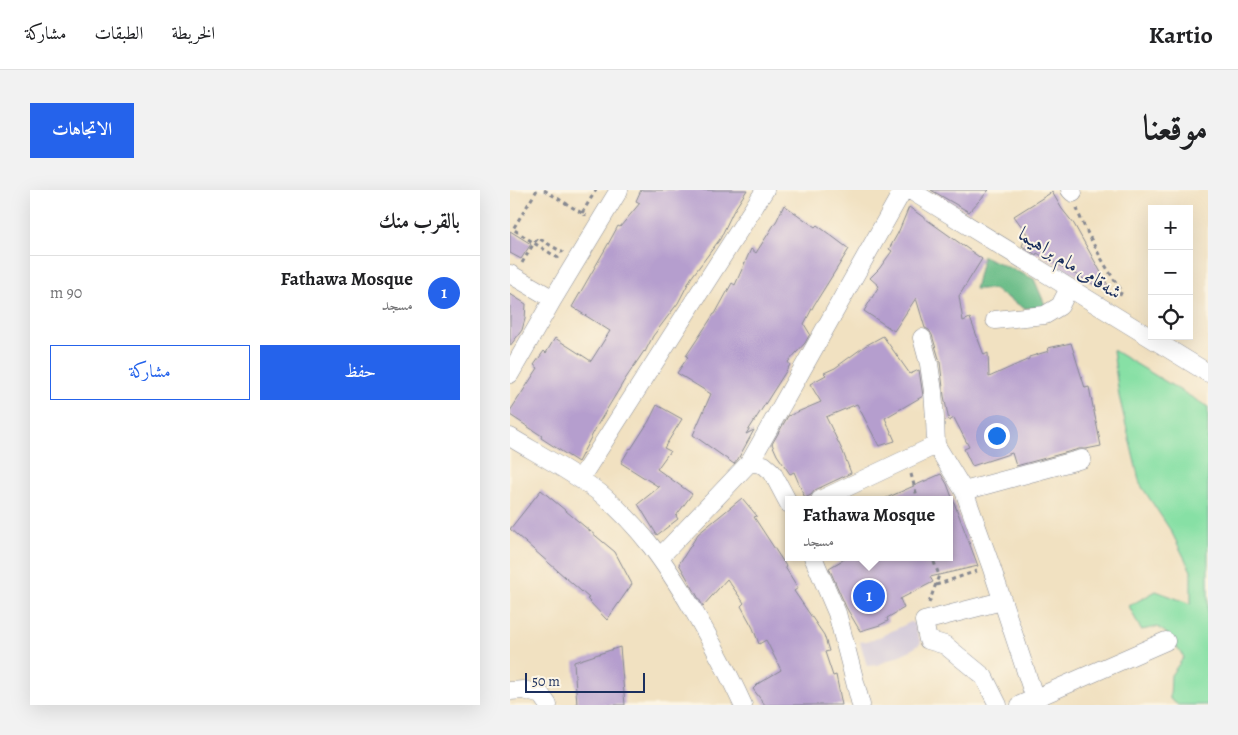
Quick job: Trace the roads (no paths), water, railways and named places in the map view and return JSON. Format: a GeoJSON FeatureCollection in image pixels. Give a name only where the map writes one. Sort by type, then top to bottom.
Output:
{"type":"FeatureCollection","features":[{"type":"Feature","properties":{"kind":"street"},"geometry":{"type":"LineString","coordinates":[[510,374],[619,190]]}},
{"type":"Feature","properties":{"kind":"street"},"geometry":{"type":"LineString","coordinates":[[580,479],[765,190]]}},
{"type":"Feature","properties":{"kind":"street"},"geometry":{"type":"LineString","coordinates":[[660,557],[750,462],[903,190]]}},
{"type":"Feature","properties":{"kind":"street","name":"شەقامی مام براهیما"},"geometry":{"type":"LineString","coordinates":[[911,190],[1208,373]]}},
{"type":"Feature","properties":{"kind":"street"},"geometry":{"type":"LineString","coordinates":[[515,270],[553,299]]}},
{"type":"Feature","properties":{"kind":"street"},"geometry":{"type":"LineString","coordinates":[[995,320],[1045,315],[1060,306],[1069,288]]}},
{"type":"Feature","properties":{"kind":"street"},"geometry":{"type":"LineString","coordinates":[[922,338],[929,364],[933,391],[936,445],[964,492],[1040,700],[1166,641]]}},
{"type":"Feature","properties":{"kind":"street"},"geometry":{"type":"LineString","coordinates":[[510,437],[580,479],[627,518],[645,537],[660,557],[704,628],[743,705]]}},
{"type":"Feature","properties":{"kind":"street"},"geometry":{"type":"LineString","coordinates":[[828,496],[936,445]]}},
{"type":"Feature","properties":{"kind":"street"},"geometry":{"type":"LineString","coordinates":[[964,492],[1082,460]]}},
{"type":"Feature","properties":{"kind":"street"},"geometry":{"type":"LineString","coordinates":[[750,462],[764,465],[772,472],[785,496]]}},
{"type":"Feature","properties":{"kind":"street"},"geometry":{"type":"LineString","coordinates":[[815,561],[837,613],[861,705]]}},
{"type":"Feature","properties":{"kind":"street"},"geometry":{"type":"LineString","coordinates":[[998,705],[984,677],[945,645],[928,640],[924,621],[1002,600]]}},
{"type":"Feature","properties":{"kind":"street"},"geometry":{"type":"LineString","coordinates":[[510,691],[524,690],[541,695],[548,705]]}},
{"type":"Feature","properties":{"kind":"place","name":"Fathawa Mosque"},"geometry":{"type":"Point","coordinates":[869,596]}}]}
